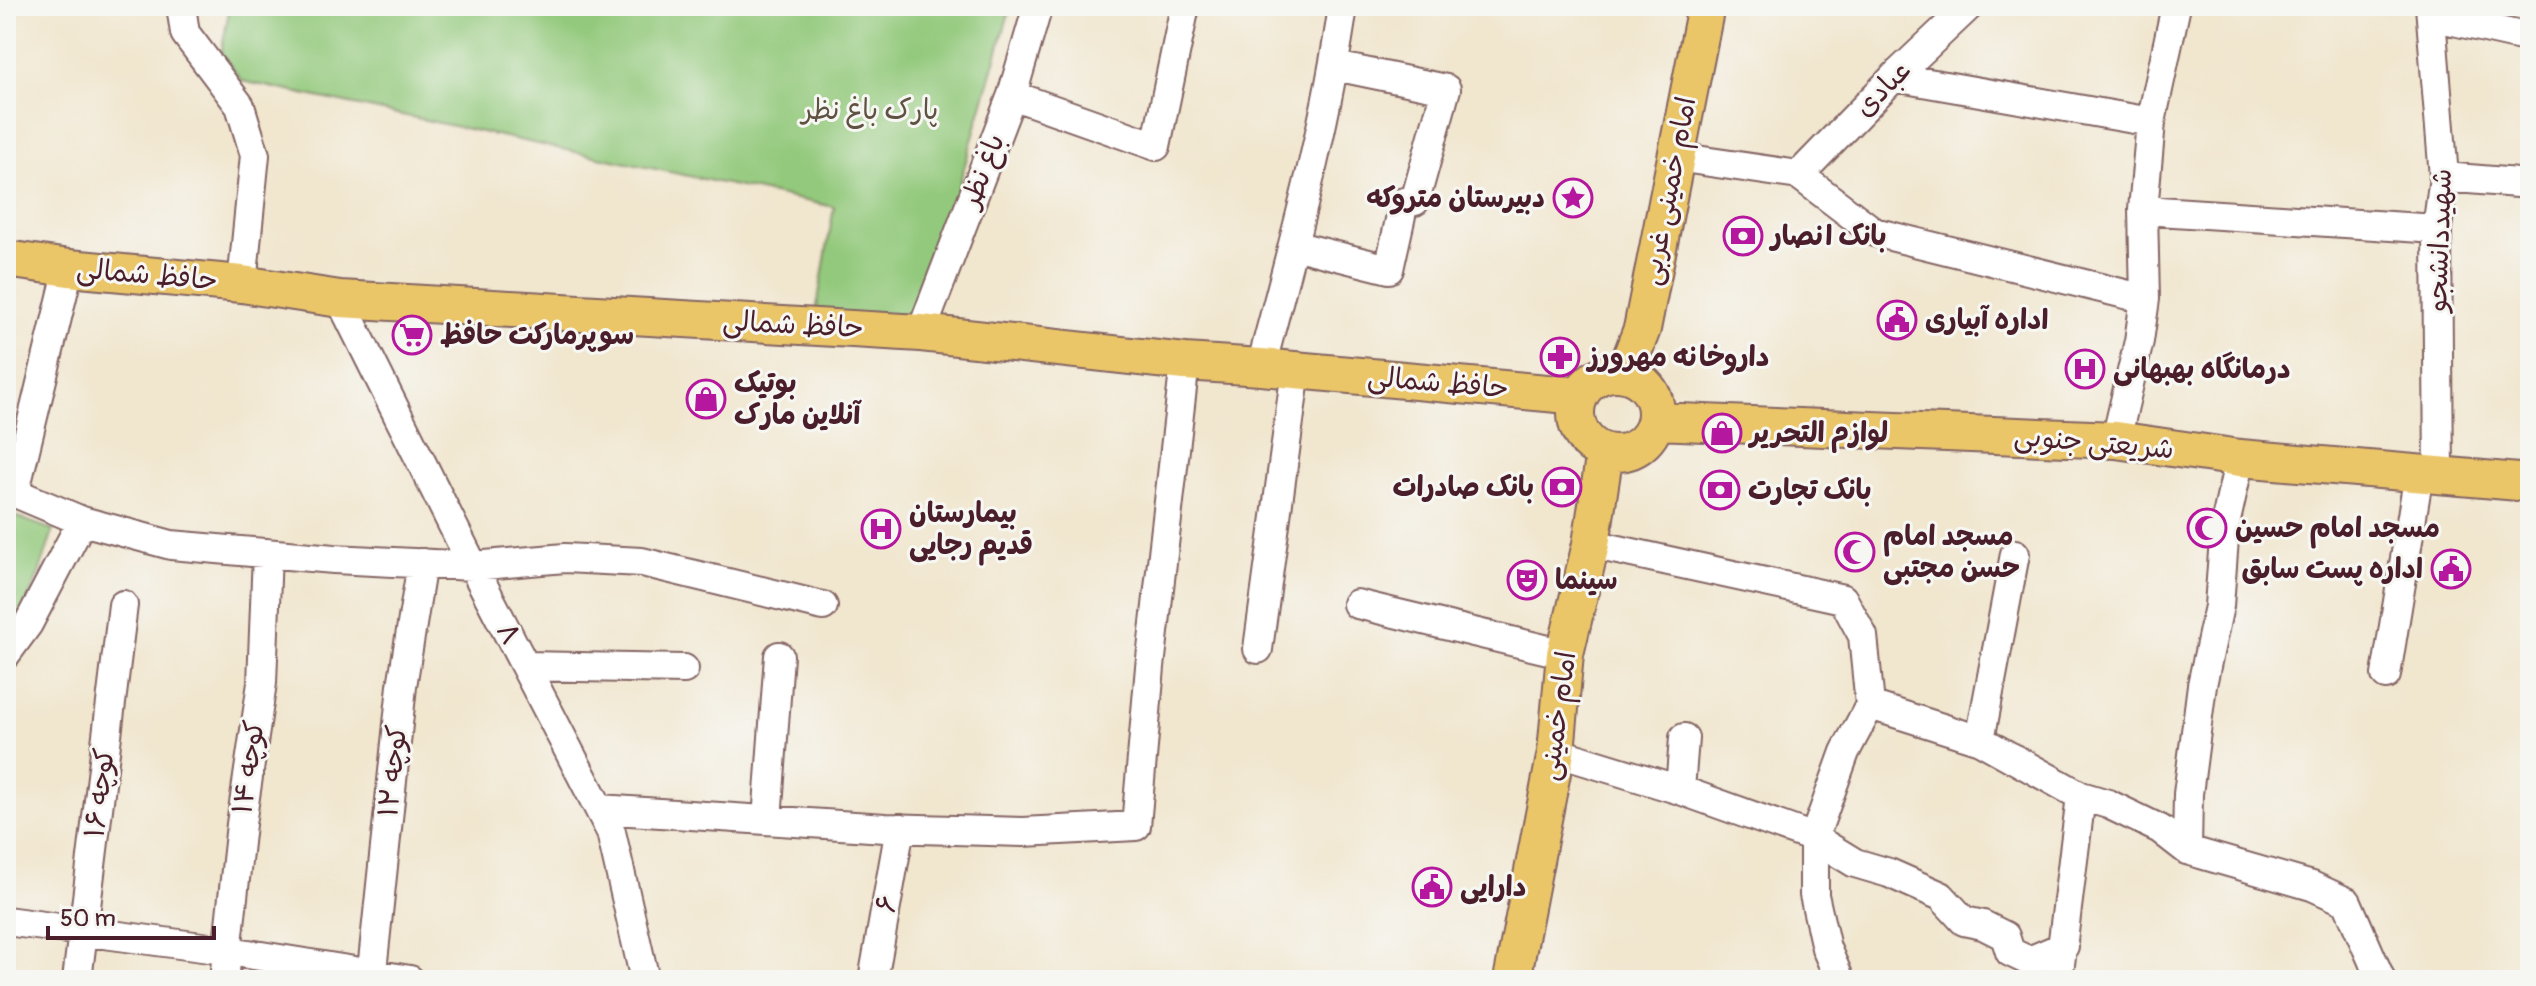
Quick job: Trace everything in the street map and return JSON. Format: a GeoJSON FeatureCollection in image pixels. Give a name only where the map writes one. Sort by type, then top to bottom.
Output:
{"type":"FeatureCollection","features":[{"type":"Feature","properties":{"kind":"main road","name":"امام خمینی غربی"},"geometry":{"type":"LineString","coordinates":[[1625,373],[1642,329],[1706,6]]}},
{"type":"Feature","properties":{"kind":"main road","name":"حافظ شمالی"},"geometry":{"type":"LineString","coordinates":[[6,259],[242,284],[340,299],[921,333],[1185,362],[1580,396]]}},
{"type":"Feature","properties":{"kind":"main road"},"geometry":{"type":"LineString","coordinates":[[1625,373],[1641,381],[1653,395],[1656,421],[1646,441],[1637,448],[1616,454],[1595,448],[1581,432],[1576,412],[1580,396],[1591,381],[1602,375],[1625,373]]}},
{"type":"Feature","properties":{"kind":"main road","name":"شریعتی جنوبی"},"geometry":{"type":"LineString","coordinates":[[1656,421],[2116,440],[2240,458],[2530,483]]}},
{"type":"Feature","properties":{"kind":"main road","name":"امام خمینی"},"geometry":{"type":"LineString","coordinates":[[1512,980],[1556,752],[1565,654],[1591,544],[1605,452]]}},
{"type":"Feature","properties":{"kind":"street"},"geometry":{"type":"LineString","coordinates":[[181,6],[185,33],[240,106],[255,155],[242,284]]}},
{"type":"Feature","properties":{"kind":"street","name":"باغ نظر"},"geometry":{"type":"LineString","coordinates":[[921,333],[1012,95],[1038,6]]}},
{"type":"Feature","properties":{"kind":"street"},"geometry":{"type":"LineString","coordinates":[[1012,95],[1156,146],[1185,6]]}},
{"type":"Feature","properties":{"kind":"street"},"geometry":{"type":"LineString","coordinates":[[1258,649],[1279,368],[1293,245],[1335,66],[1343,6]]}},
{"type":"Feature","properties":{"kind":"street","name":"عبادی"},"geometry":{"type":"LineString","coordinates":[[1799,175],[1894,77],[1969,6]]}},
{"type":"Feature","properties":{"kind":"street"},"geometry":{"type":"LineString","coordinates":[[2116,440],[2139,341],[2145,299],[2143,210],[2151,122],[2176,6]]}},
{"type":"Feature","properties":{"kind":"street"},"geometry":{"type":"LineString","coordinates":[[2430,11],[2530,38]]}},
{"type":"Feature","properties":{"kind":"street","name":"شهیددانشجو"},"geometry":{"type":"LineString","coordinates":[[2386,675],[2429,474],[2437,229],[2444,177],[2430,11]]}},
{"type":"Feature","properties":{"kind":"street"},"geometry":{"type":"LineString","coordinates":[[1293,245],[1389,269],[1404,202],[1415,201],[1446,89],[1335,66]]}},
{"type":"Feature","properties":{"kind":"street"},"geometry":{"type":"LineString","coordinates":[[1894,77],[2151,122]]}},
{"type":"Feature","properties":{"kind":"street"},"geometry":{"type":"LineString","coordinates":[[1676,157],[1799,175],[1874,232],[2145,299]]}},
{"type":"Feature","properties":{"kind":"street"},"geometry":{"type":"LineString","coordinates":[[2444,177],[2530,184]]}},
{"type":"Feature","properties":{"kind":"street"},"geometry":{"type":"LineString","coordinates":[[2143,210],[2437,229]]}},
{"type":"Feature","properties":{"kind":"street"},"geometry":{"type":"LineString","coordinates":[[69,268],[10,490],[82,521],[171,545],[473,566],[565,558],[642,562],[823,606]]}},
{"type":"Feature","properties":{"kind":"street","name":"۸"},"geometry":{"type":"LineString","coordinates":[[340,299],[473,566],[611,832],[645,980]]}},
{"type":"Feature","properties":{"kind":"street"},"geometry":{"type":"LineString","coordinates":[[600,809],[900,828],[1023,832],[1136,826],[1152,651],[1185,362]]}},
{"type":"Feature","properties":{"kind":"street"},"geometry":{"type":"LineString","coordinates":[[2187,850],[2188,794],[2202,685],[2219,606],[2225,525],[2240,458]]}},
{"type":"Feature","properties":{"kind":"street"},"geometry":{"type":"LineString","coordinates":[[6,654],[28,624],[82,521]]}},
{"type":"Feature","properties":{"kind":"street"},"geometry":{"type":"LineString","coordinates":[[1591,544],[1843,599],[1863,636],[1870,705],[1845,752],[1814,838],[1814,895],[1826,948],[1840,980]]}},
{"type":"Feature","properties":{"kind":"street","name":"کوچه ۱۴"},"geometry":{"type":"LineString","coordinates":[[224,980],[241,824],[262,683],[267,553]]}},
{"type":"Feature","properties":{"kind":"street"},"geometry":{"type":"LineString","coordinates":[[1980,740],[2015,554]]}},
{"type":"Feature","properties":{"kind":"street","name":"کوچه ۱۲"},"geometry":{"type":"LineString","coordinates":[[372,977],[402,686],[422,563]]}},
{"type":"Feature","properties":{"kind":"street"},"geometry":{"type":"LineString","coordinates":[[1357,604],[1565,654]]}},
{"type":"Feature","properties":{"kind":"street","name":"کوچه ۱۶"},"geometry":{"type":"LineString","coordinates":[[77,980],[123,605]]}},
{"type":"Feature","properties":{"kind":"street"},"geometry":{"type":"LineString","coordinates":[[767,820],[779,656]]}},
{"type":"Feature","properties":{"kind":"street"},"geometry":{"type":"LineString","coordinates":[[525,666],[684,669]]}},
{"type":"Feature","properties":{"kind":"street"},"geometry":{"type":"LineString","coordinates":[[1870,705],[1980,740],[2081,796],[2108,804],[2160,829],[2187,850],[2312,886],[2347,902],[2381,980]]}},
{"type":"Feature","properties":{"kind":"street"},"geometry":{"type":"LineString","coordinates":[[1680,790],[1684,738]]}},
{"type":"Feature","properties":{"kind":"street"},"geometry":{"type":"LineString","coordinates":[[1556,752],[1680,790],[1814,838],[1855,863],[1889,873],[1941,896],[1964,921],[1983,925],[2005,936],[2010,952],[2029,961],[2064,946]]}},
{"type":"Feature","properties":{"kind":"street"},"geometry":{"type":"LineString","coordinates":[[2058,980],[2081,796]]}},
{"type":"Feature","properties":{"kind":"street","name":"۶"},"geometry":{"type":"LineString","coordinates":[[873,980],[900,828]]}},
{"type":"Feature","properties":{"kind":"street"},"geometry":{"type":"LineString","coordinates":[[6,921],[228,951],[372,977],[410,980]]}},
{"type":"Feature","properties":{"kind":"green space","name":"پارک باغ نظر"},"geometry":{"type":"Polygon","coordinates":[[[230,6],[1011,6],[919,323],[816,312],[834,207],[242,81],[221,53],[230,6]]]}},
{"type":"Feature","properties":{"kind":"green space"},"geometry":{"type":"Polygon","coordinates":[[[6,513],[53,530],[29,598],[6,635],[6,513]]]}},
{"type":"Feature","properties":{"kind":"place","name":"دبیرستان متروکه"},"geometry":{"type":"Point","coordinates":[1573,198]}},
{"type":"Feature","properties":{"kind":"place","name":"بانک انصار"},"geometry":{"type":"Point","coordinates":[1743,236]}},
{"type":"Feature","properties":{"kind":"place","name":"اداره آبیاری"},"geometry":{"type":"Point","coordinates":[1897,320]}},
{"type":"Feature","properties":{"kind":"place","name":"سوپرمارکت حافظ"},"geometry":{"type":"Point","coordinates":[412,335]}},
{"type":"Feature","properties":{"kind":"place","name":"داروخانه مهرورز"},"geometry":{"type":"Point","coordinates":[1560,357]}},
{"type":"Feature","properties":{"kind":"place","name":"درمانگاه بهبهانی"},"geometry":{"type":"Point","coordinates":[2085,369]}},
{"type":"Feature","properties":{"kind":"place","name":"بوتیک آنلاین مارک"},"geometry":{"type":"Point","coordinates":[706,399]}},
{"type":"Feature","properties":{"kind":"place","name":"لوازم التحریر"},"geometry":{"type":"Point","coordinates":[1722,433]}},
{"type":"Feature","properties":{"kind":"place","name":"بانک صادرات"},"geometry":{"type":"Point","coordinates":[1562,487]}},
{"type":"Feature","properties":{"kind":"place","name":"بانک تجارت"},"geometry":{"type":"Point","coordinates":[1720,490]}},
{"type":"Feature","properties":{"kind":"place","name":"مسجد امام حسین"},"geometry":{"type":"Point","coordinates":[2207,528]}},
{"type":"Feature","properties":{"kind":"place","name":"بیمارستان قدیم رجایی"},"geometry":{"type":"Point","coordinates":[881,529]}},
{"type":"Feature","properties":{"kind":"place","name":"مسجد امام حسن مجتبی"},"geometry":{"type":"Point","coordinates":[1855,552]}},
{"type":"Feature","properties":{"kind":"place","name":"اداره پست سابق"},"geometry":{"type":"Point","coordinates":[2451,569]}},
{"type":"Feature","properties":{"kind":"place","name":"سینما"},"geometry":{"type":"Point","coordinates":[1527,580]}},
{"type":"Feature","properties":{"kind":"place","name":"دارایی"},"geometry":{"type":"Point","coordinates":[1432,887]}}]}
